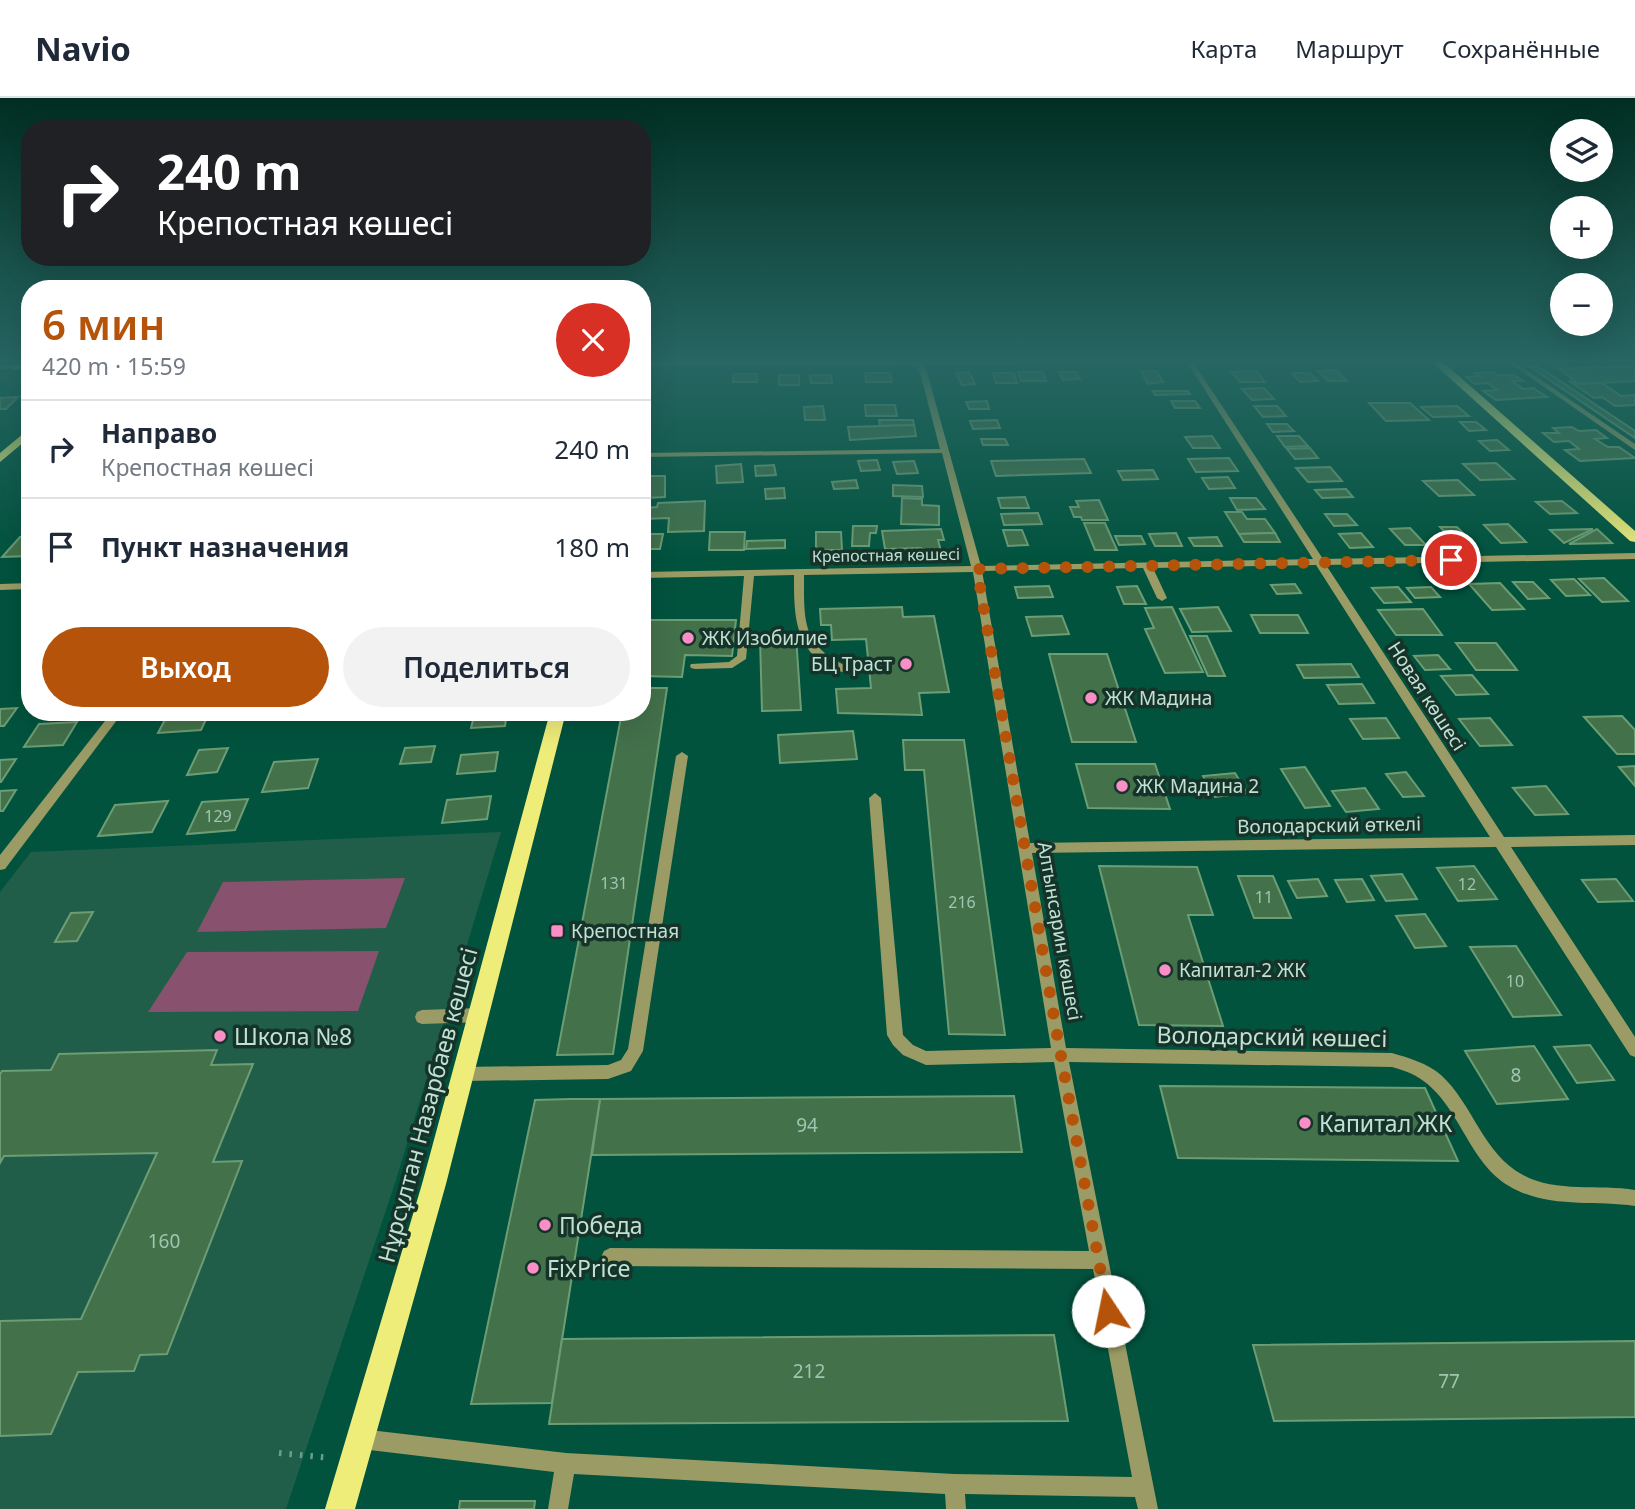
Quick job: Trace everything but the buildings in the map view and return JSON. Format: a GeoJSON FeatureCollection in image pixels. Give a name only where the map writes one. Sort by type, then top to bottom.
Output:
{"type":"FeatureCollection","features":[{"type":"Feature","properties":{"kind":"main road"},"geometry":{"type":"LineString","coordinates":[[1511,428],[1635,538]]}},
{"type":"Feature","properties":{"kind":"main road"},"geometry":{"type":"LineString","coordinates":[[0,459],[21,439]]}},
{"type":"Feature","properties":{"kind":"main road","name":"Нұрсұлтан Назарбаев көшесі"},"geometry":{"type":"LineString","coordinates":[[340,1509],[480,1015],[556,721]]}},
{"type":"Feature","properties":{"kind":"street","name":"Алтынсарин көшесі"},"geometry":{"type":"LineString","coordinates":[[939,428],[977,569],[1060,1055],[1147,1509]]}},
{"type":"Feature","properties":{"kind":"street","name":"Новая көшесі"},"geometry":{"type":"LineString","coordinates":[[1232,428],[1635,1049]]}},
{"type":"Feature","properties":{"kind":"street"},"geometry":{"type":"LineString","coordinates":[[1606,428],[1635,448]]}},
{"type":"Feature","properties":{"kind":"street","name":"Крепостная көшесі"},"geometry":{"type":"LineString","coordinates":[[651,575],[1635,556]]}},
{"type":"Feature","properties":{"kind":"street"},"geometry":{"type":"LineString","coordinates":[[1147,566],[1163,598]]}},
{"type":"Feature","properties":{"kind":"street"},"geometry":{"type":"LineString","coordinates":[[695,666],[732,666],[742,657],[748,573]]}},
{"type":"Feature","properties":{"kind":"street"},"geometry":{"type":"LineString","coordinates":[[799,573],[801,617],[808,645],[820,659],[849,671]]}},
{"type":"Feature","properties":{"kind":"street"},"geometry":{"type":"LineString","coordinates":[[0,586],[21,586]]}},
{"type":"Feature","properties":{"kind":"street"},"geometry":{"type":"LineString","coordinates":[[0,865],[111,721]]}},
{"type":"Feature","properties":{"kind":"street"},"geometry":{"type":"LineString","coordinates":[[463,1074],[608,1072],[626,1066],[635,1051],[682,756]]}},
{"type":"Feature","properties":{"kind":"street","name":"Володарский өткелі"},"geometry":{"type":"LineString","coordinates":[[1024,848],[1635,840]]}},
{"type":"Feature","properties":{"kind":"street"},"geometry":{"type":"LineString","coordinates":[[422,1017],[480,1015]]}},
{"type":"Feature","properties":{"kind":"street","name":"Володарский көшесі"},"geometry":{"type":"LineString","coordinates":[[1060,1055],[1408,1062],[1422,1069],[1448,1093],[1488,1156],[1513,1180],[1548,1193],[1635,1198]]}},
{"type":"Feature","properties":{"kind":"street"},"geometry":{"type":"LineString","coordinates":[[610,1257],[1098,1260]]}},
{"type":"Feature","properties":{"kind":"street"},"geometry":{"type":"LineString","coordinates":[[358,1449],[954,1485],[1143,1487]]}},
{"type":"Feature","properties":{"kind":"street"},"geometry":{"type":"LineString","coordinates":[[558,1509],[565,1463]]}},
{"type":"Feature","properties":{"kind":"street"},"geometry":{"type":"LineString","coordinates":[[954,1485],[956,1509]]}},
{"type":"Feature","properties":{"kind":"lane"},"geometry":{"type":"LineString","coordinates":[[651,454],[945,451]]}},
{"type":"Feature","properties":{"kind":"lane"},"geometry":{"type":"LineString","coordinates":[[875,798],[895,1035],[900,1044],[915,1055],[926,1058],[1060,1055]]}},
{"type":"Feature","properties":{"kind":"path"},"geometry":{"type":"LineString","coordinates":[[279,1452],[358,1449]]}},
{"type":"Feature","properties":{"kind":"shaded area","name":"Школа №8"},"geometry":{"type":"Polygon","coordinates":[[[501,832],[396,1180],[286,1509],[0,1509],[0,892],[31,852],[501,832]]]}},
{"type":"Feature","properties":{"kind":"shaded area"},"geometry":{"type":"Polygon","coordinates":[[[405,878],[386,928],[197,932],[223,882],[405,878]]]}},
{"type":"Feature","properties":{"kind":"shaded area"},"geometry":{"type":"Polygon","coordinates":[[[379,951],[358,1011],[148,1012],[187,952],[379,951]]]}},
{"type":"Feature","properties":{"kind":"place","name":"ЖК Изобилие"},"geometry":{"type":"Point","coordinates":[688,638]}},
{"type":"Feature","properties":{"kind":"place","name":"БЦ Траст"},"geometry":{"type":"Point","coordinates":[906,664]}},
{"type":"Feature","properties":{"kind":"place","name":"ЖК Мадина"},"geometry":{"type":"Point","coordinates":[1091,698]}},
{"type":"Feature","properties":{"kind":"place","name":"ЖК Мадина 2"},"geometry":{"type":"Point","coordinates":[1122,786]}},
{"type":"Feature","properties":{"kind":"place","name":"Крепостная"},"geometry":{"type":"Point","coordinates":[557,931]}},
{"type":"Feature","properties":{"kind":"place","name":"Капитал-2 ЖК"},"geometry":{"type":"Point","coordinates":[1165,970]}},
{"type":"Feature","properties":{"kind":"place","name":"Школа №8"},"geometry":{"type":"Point","coordinates":[220,1036]}},
{"type":"Feature","properties":{"kind":"place","name":"Капитал ЖК"},"geometry":{"type":"Point","coordinates":[1305,1123]}},
{"type":"Feature","properties":{"kind":"place","name":"Победа"},"geometry":{"type":"Point","coordinates":[545,1225]}},
{"type":"Feature","properties":{"kind":"place","name":"FixPrice"},"geometry":{"type":"Point","coordinates":[533,1268]}},
{"type":"Feature","properties":{"kind":"route"},"geometry":{"type":"LineString","coordinates":[[1108,1311],[1056,1029],[977,569],[1451,560]]}}]}
